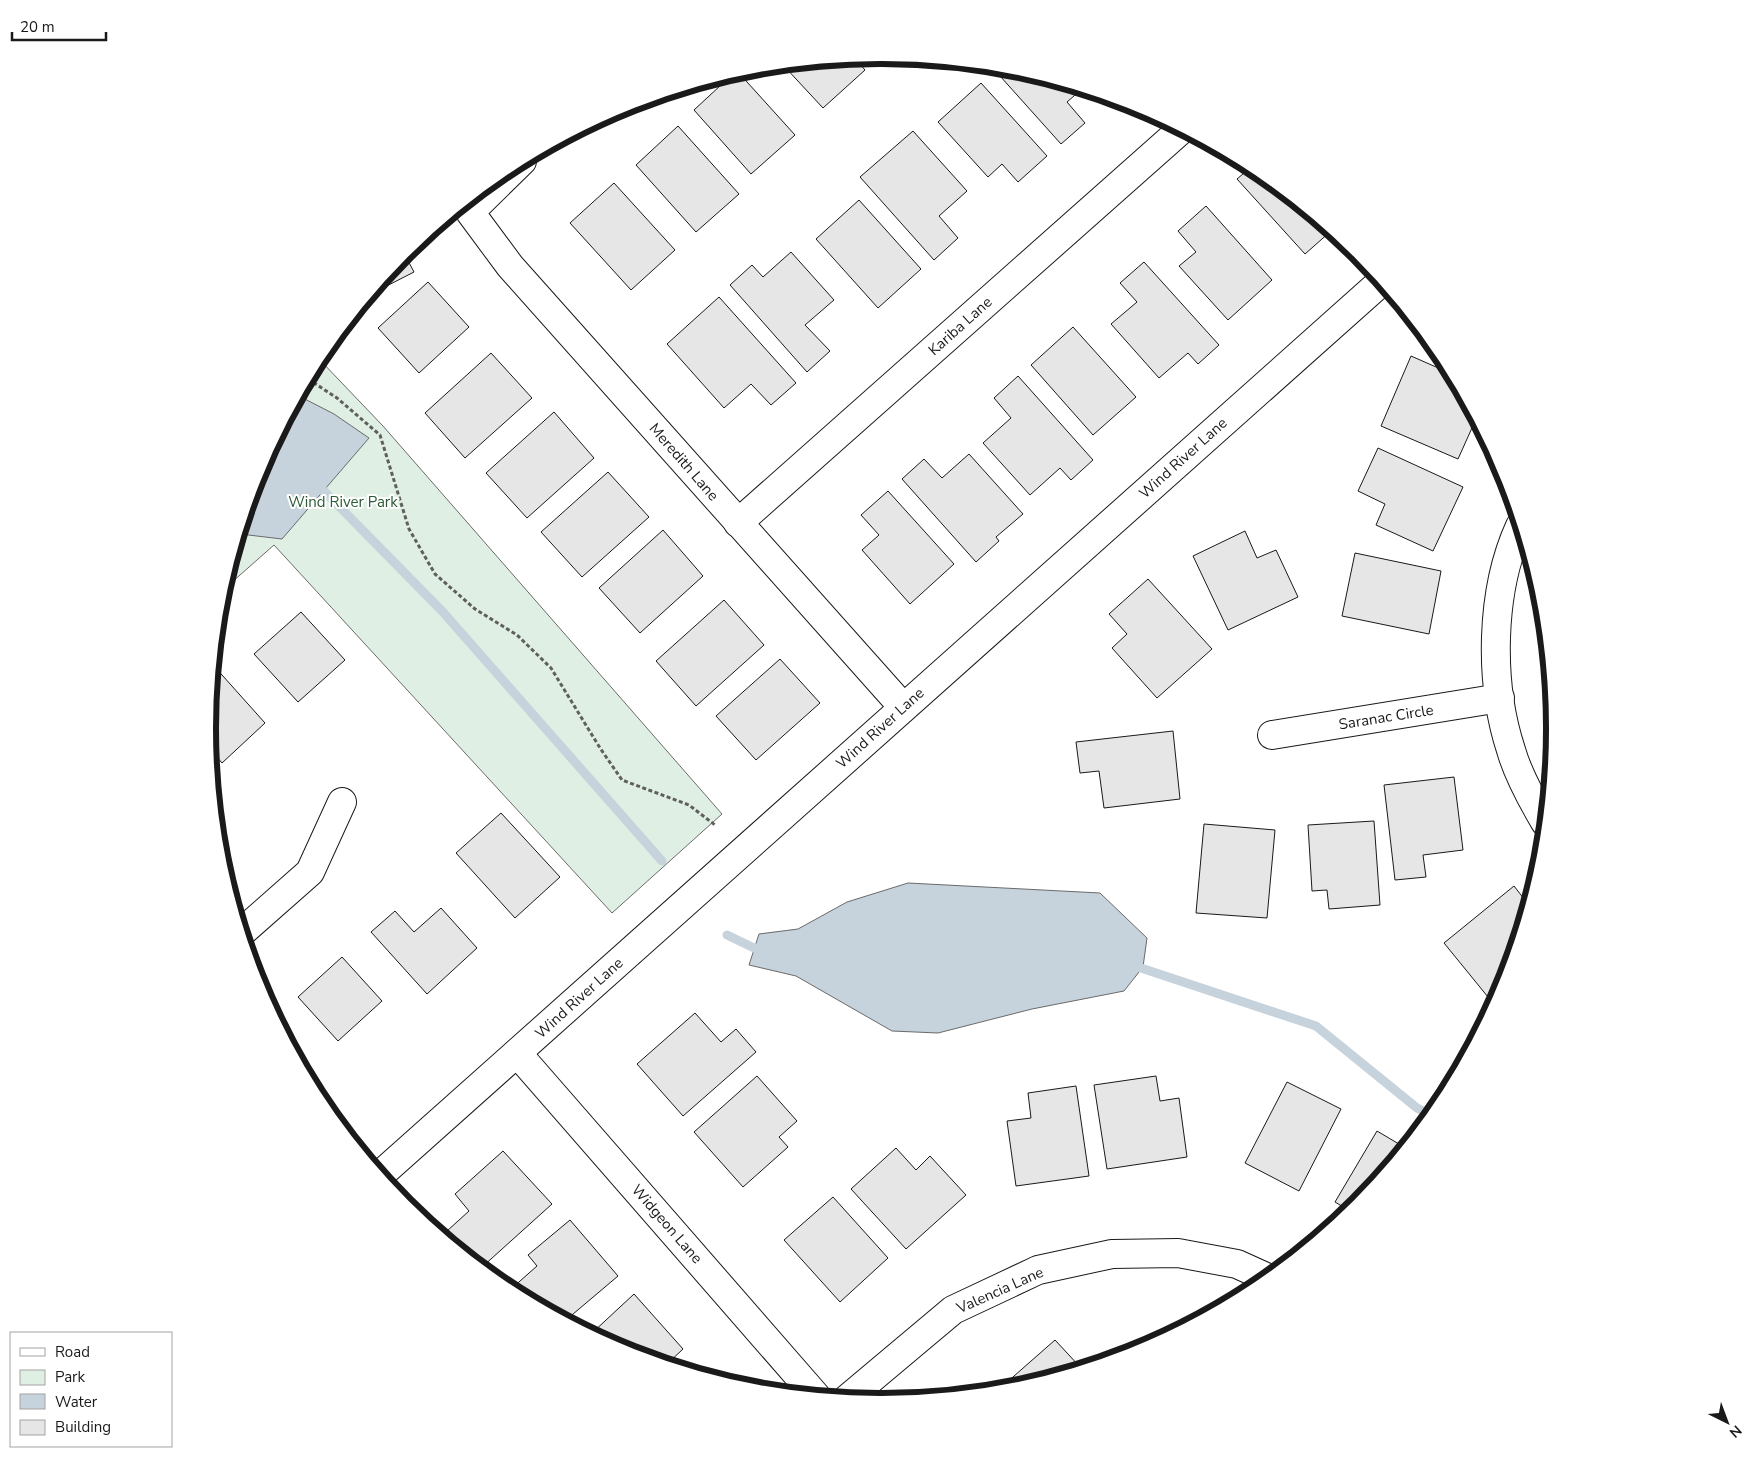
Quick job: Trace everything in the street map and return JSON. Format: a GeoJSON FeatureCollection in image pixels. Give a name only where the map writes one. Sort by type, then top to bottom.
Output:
{"type":"FeatureCollection","features":[{"type":"Feature","properties":{"kind":"street","name":"Kariba Lane"},"geometry":{"type":"LineString","coordinates":[[738,523],[1177,133]]}},
{"type":"Feature","properties":{"kind":"street","name":"Meredith Lane"},"geometry":{"type":"LineString","coordinates":[[494,189],[470,212],[510,266],[903,707]]}},
{"type":"Feature","properties":{"kind":"street","name":"Wind River Lane"},"geometry":{"type":"LineString","coordinates":[[385,1171],[1377,286]]}},
{"type":"Feature","properties":{"kind":"street"},"geometry":{"type":"LineString","coordinates":[[1517,536],[1502,585],[1496,630],[1500,698],[1511,750],[1540,813]]}},
{"type":"Feature","properties":{"kind":"street","name":"Saranac Circle"},"geometry":{"type":"LineString","coordinates":[[1272,736],[1500,698]]}},
{"type":"Feature","properties":{"kind":"street"},"geometry":{"type":"LineString","coordinates":[[247,927],[310,872],[342,802]]}},
{"type":"Feature","properties":{"kind":"street","name":"Widgeon Lane"},"geometry":{"type":"LineString","coordinates":[[517,1054],[810,1389]]}},
{"type":"Feature","properties":{"kind":"street","name":"Valencia Lane"},"geometry":{"type":"LineString","coordinates":[[855,1392],[953,1310],[1038,1270],[1112,1254],[1178,1253],[1237,1264],[1260,1274]]}},
{"type":"Feature","properties":{"kind":"path"},"geometry":{"type":"LineString","coordinates":[[313,383],[337,398],[380,435],[409,529],[435,574],[475,609],[517,635],[551,668],[622,780],[689,805],[715,825]]}},
{"type":"Feature","properties":{"kind":"green space","name":"Wind River Park"},"geometry":{"type":"Polygon","coordinates":[[[324,365],[383,426],[722,814],[612,913],[274,545],[233,581],[239,556],[267,474],[285,434],[324,365]]]}},
{"type":"Feature","properties":{"kind":"water"},"geometry":{"type":"Polygon","coordinates":[[[304,398],[334,414],[369,438],[282,539],[246,535],[267,474],[304,398]]]}},
{"type":"Feature","properties":{"kind":"water"},"geometry":{"type":"Polygon","coordinates":[[[908,883],[1100,893],[1147,938],[1143,967],[1124,991],[1032,1009],[938,1033],[892,1031],[796,976],[749,965],[759,934],[798,929],[847,902],[908,883]]]}},
{"type":"Feature","properties":{"kind":"building"},"geometry":{"type":"Polygon","coordinates":[[[860,64],[865,70],[823,108],[788,70],[860,64]]]}},
{"type":"Feature","properties":{"kind":"building"},"geometry":{"type":"Polygon","coordinates":[[[999,75],[1053,86],[1077,93],[1067,102],[1085,123],[1061,144],[999,75]]]}},
{"type":"Feature","properties":{"kind":"building"},"geometry":{"type":"Polygon","coordinates":[[[744,79],[795,135],[751,174],[694,110],[723,83],[744,79]]]}},
{"type":"Feature","properties":{"kind":"building"},"geometry":{"type":"Polygon","coordinates":[[[981,83],[1047,156],[1018,182],[1002,164],[988,177],[938,122],[981,83]]]}},
{"type":"Feature","properties":{"kind":"building"},"geometry":{"type":"Polygon","coordinates":[[[678,126],[739,194],[696,232],[636,165],[678,126]]]}},
{"type":"Feature","properties":{"kind":"building"},"geometry":{"type":"Polygon","coordinates":[[[913,131],[967,191],[939,216],[958,238],[934,260],[860,177],[913,131]]]}},
{"type":"Feature","properties":{"kind":"building"},"geometry":{"type":"Polygon","coordinates":[[[1244,173],[1250,176],[1286,201],[1326,235],[1305,254],[1237,179],[1244,173]]]}},
{"type":"Feature","properties":{"kind":"building"},"geometry":{"type":"Polygon","coordinates":[[[614,183],[675,250],[631,290],[570,223],[614,183]]]}},
{"type":"Feature","properties":{"kind":"building"},"geometry":{"type":"Polygon","coordinates":[[[859,200],[921,269],[878,308],[816,239],[859,200]]]}},
{"type":"Feature","properties":{"kind":"building"},"geometry":{"type":"Polygon","coordinates":[[[1206,206],[1272,280],[1228,320],[1179,266],[1196,252],[1178,231],[1206,206]]]}},
{"type":"Feature","properties":{"kind":"building"},"geometry":{"type":"Polygon","coordinates":[[[791,252],[834,300],[805,325],[830,351],[807,372],[730,285],[752,265],[763,277],[791,252]]]}},
{"type":"Feature","properties":{"kind":"building"},"geometry":{"type":"Polygon","coordinates":[[[408,261],[414,272],[383,288],[408,261]]]}},
{"type":"Feature","properties":{"kind":"building"},"geometry":{"type":"Polygon","coordinates":[[[1144,262],[1219,345],[1198,364],[1188,353],[1159,378],[1111,324],[1137,302],[1120,283],[1144,262]]]}},
{"type":"Feature","properties":{"kind":"building"},"geometry":{"type":"Polygon","coordinates":[[[428,282],[469,327],[419,373],[378,328],[428,282]]]}},
{"type":"Feature","properties":{"kind":"building"},"geometry":{"type":"Polygon","coordinates":[[[719,297],[796,383],[771,405],[751,384],[724,408],[667,344],[719,297]]]}},
{"type":"Feature","properties":{"kind":"building"},"geometry":{"type":"Polygon","coordinates":[[[1073,327],[1136,397],[1093,435],[1031,365],[1073,327]]]}},
{"type":"Feature","properties":{"kind":"building"},"geometry":{"type":"Polygon","coordinates":[[[491,353],[532,398],[465,458],[425,413],[491,353]]]}},
{"type":"Feature","properties":{"kind":"building"},"geometry":{"type":"Polygon","coordinates":[[[1411,356],[1440,369],[1473,426],[1458,459],[1381,426],[1411,356]]]}},
{"type":"Feature","properties":{"kind":"building"},"geometry":{"type":"Polygon","coordinates":[[[1018,376],[1093,460],[1071,480],[1060,468],[1030,495],[983,443],[1011,418],[994,398],[1018,376]]]}},
{"type":"Feature","properties":{"kind":"building"},"geometry":{"type":"Polygon","coordinates":[[[554,412],[594,458],[527,518],[486,473],[554,412]]]}},
{"type":"Feature","properties":{"kind":"building"},"geometry":{"type":"Polygon","coordinates":[[[1378,448],[1463,487],[1433,551],[1376,525],[1385,504],[1358,491],[1378,448]]]}},
{"type":"Feature","properties":{"kind":"building"},"geometry":{"type":"Polygon","coordinates":[[[969,454],[1023,514],[996,537],[999,541],[976,562],[902,479],[924,459],[942,478],[969,454]]]}},
{"type":"Feature","properties":{"kind":"building"},"geometry":{"type":"Polygon","coordinates":[[[608,472],[649,517],[582,577],[541,532],[608,472]]]}},
{"type":"Feature","properties":{"kind":"building"},"geometry":{"type":"Polygon","coordinates":[[[888,491],[954,564],[910,604],[862,550],[879,535],[861,515],[888,491]]]}},
{"type":"Feature","properties":{"kind":"building"},"geometry":{"type":"Polygon","coordinates":[[[663,530],[703,576],[640,633],[599,588],[663,530]]]}},
{"type":"Feature","properties":{"kind":"building"},"geometry":{"type":"Polygon","coordinates":[[[1245,531],[1257,558],[1276,550],[1298,597],[1228,630],[1193,556],[1245,531]]]}},
{"type":"Feature","properties":{"kind":"building"},"geometry":{"type":"Polygon","coordinates":[[[1355,553],[1441,571],[1429,634],[1342,616],[1355,553]]]}},
{"type":"Feature","properties":{"kind":"building"},"geometry":{"type":"Polygon","coordinates":[[[1148,579],[1212,649],[1157,698],[1112,648],[1127,634],[1109,614],[1148,579]]]}},
{"type":"Feature","properties":{"kind":"building"},"geometry":{"type":"Polygon","coordinates":[[[724,600],[764,645],[696,706],[656,661],[724,600]]]}},
{"type":"Feature","properties":{"kind":"building"},"geometry":{"type":"Polygon","coordinates":[[[301,612],[345,660],[298,702],[254,654],[301,612]]]}},
{"type":"Feature","properties":{"kind":"building"},"geometry":{"type":"Polygon","coordinates":[[[780,659],[820,703],[756,760],[716,716],[780,659]]]}},
{"type":"Feature","properties":{"kind":"building"},"geometry":{"type":"Polygon","coordinates":[[[219,672],[265,723],[222,763],[217,758],[216,728],[219,672]]]}},
{"type":"Feature","properties":{"kind":"building"},"geometry":{"type":"Polygon","coordinates":[[[1173,731],[1180,799],[1104,808],[1099,771],[1080,773],[1076,742],[1173,731]]]}},
{"type":"Feature","properties":{"kind":"building"},"geometry":{"type":"Polygon","coordinates":[[[1454,777],[1463,850],[1423,855],[1426,877],[1395,880],[1384,785],[1454,777]]]}},
{"type":"Feature","properties":{"kind":"building"},"geometry":{"type":"Polygon","coordinates":[[[501,813],[560,877],[515,918],[456,853],[501,813]]]}},
{"type":"Feature","properties":{"kind":"building"},"geometry":{"type":"Polygon","coordinates":[[[1374,821],[1380,905],[1329,909],[1327,890],[1312,891],[1308,825],[1374,821]]]}},
{"type":"Feature","properties":{"kind":"building"},"geometry":{"type":"Polygon","coordinates":[[[1204,824],[1275,830],[1267,918],[1196,913],[1204,824]]]}},
{"type":"Feature","properties":{"kind":"building"},"geometry":{"type":"Polygon","coordinates":[[[1514,886],[1524,898],[1510,942],[1488,997],[1444,943],[1514,886]]]}},
{"type":"Feature","properties":{"kind":"building"},"geometry":{"type":"Polygon","coordinates":[[[441,908],[477,948],[427,994],[371,932],[395,911],[414,932],[441,908]]]}},
{"type":"Feature","properties":{"kind":"building"},"geometry":{"type":"Polygon","coordinates":[[[342,957],[382,1001],[338,1041],[298,997],[342,957]]]}},
{"type":"Feature","properties":{"kind":"building"},"geometry":{"type":"Polygon","coordinates":[[[695,1013],[721,1042],[736,1029],[756,1052],[683,1116],[637,1064],[695,1013]]]}},
{"type":"Feature","properties":{"kind":"building"},"geometry":{"type":"Polygon","coordinates":[[[757,1076],[797,1121],[779,1137],[788,1147],[743,1187],[694,1132],[757,1076]]]}},
{"type":"Feature","properties":{"kind":"building"},"geometry":{"type":"Polygon","coordinates":[[[1156,1076],[1160,1101],[1179,1098],[1187,1157],[1107,1169],[1094,1085],[1156,1076]]]}},
{"type":"Feature","properties":{"kind":"building"},"geometry":{"type":"Polygon","coordinates":[[[1287,1082],[1341,1109],[1299,1191],[1245,1163],[1287,1082]]]}},
{"type":"Feature","properties":{"kind":"building"},"geometry":{"type":"Polygon","coordinates":[[[1076,1086],[1089,1176],[1016,1186],[1007,1121],[1031,1118],[1028,1093],[1076,1086]]]}},
{"type":"Feature","properties":{"kind":"building"},"geometry":{"type":"Polygon","coordinates":[[[1377,1131],[1399,1144],[1381,1167],[1343,1207],[1335,1202],[1377,1131]]]}},
{"type":"Feature","properties":{"kind":"building"},"geometry":{"type":"Polygon","coordinates":[[[896,1148],[916,1170],[930,1156],[966,1195],[906,1249],[851,1189],[896,1148]]]}},
{"type":"Feature","properties":{"kind":"building"},"geometry":{"type":"Polygon","coordinates":[[[503,1151],[552,1204],[486,1263],[447,1231],[469,1211],[455,1194],[503,1151]]]}},
{"type":"Feature","properties":{"kind":"building"},"geometry":{"type":"Polygon","coordinates":[[[833,1197],[888,1258],[840,1302],[784,1240],[833,1197]]]}},
{"type":"Feature","properties":{"kind":"building"},"geometry":{"type":"Polygon","coordinates":[[[570,1220],[618,1276],[571,1316],[517,1284],[537,1266],[528,1255],[570,1220]]]}},
{"type":"Feature","properties":{"kind":"building"},"geometry":{"type":"Polygon","coordinates":[[[634,1294],[683,1349],[672,1359],[596,1329],[634,1294]]]}},
{"type":"Feature","properties":{"kind":"building"},"geometry":{"type":"Polygon","coordinates":[[[1055,1340],[1077,1364],[1053,1371],[1009,1380],[1055,1340]]]}},
{"type":"Feature","properties":{"kind":"waterway"},"geometry":{"type":"LineString","coordinates":[[313,488],[324,491],[442,611],[662,861]]}},
{"type":"Feature","properties":{"kind":"waterway"},"geometry":{"type":"LineString","coordinates":[[727,935],[754,948],[767,948]]}},
{"type":"Feature","properties":{"kind":"waterway"},"geometry":{"type":"LineString","coordinates":[[1132,965],[1316,1026],[1417,1108],[1424,1111]]}}]}
